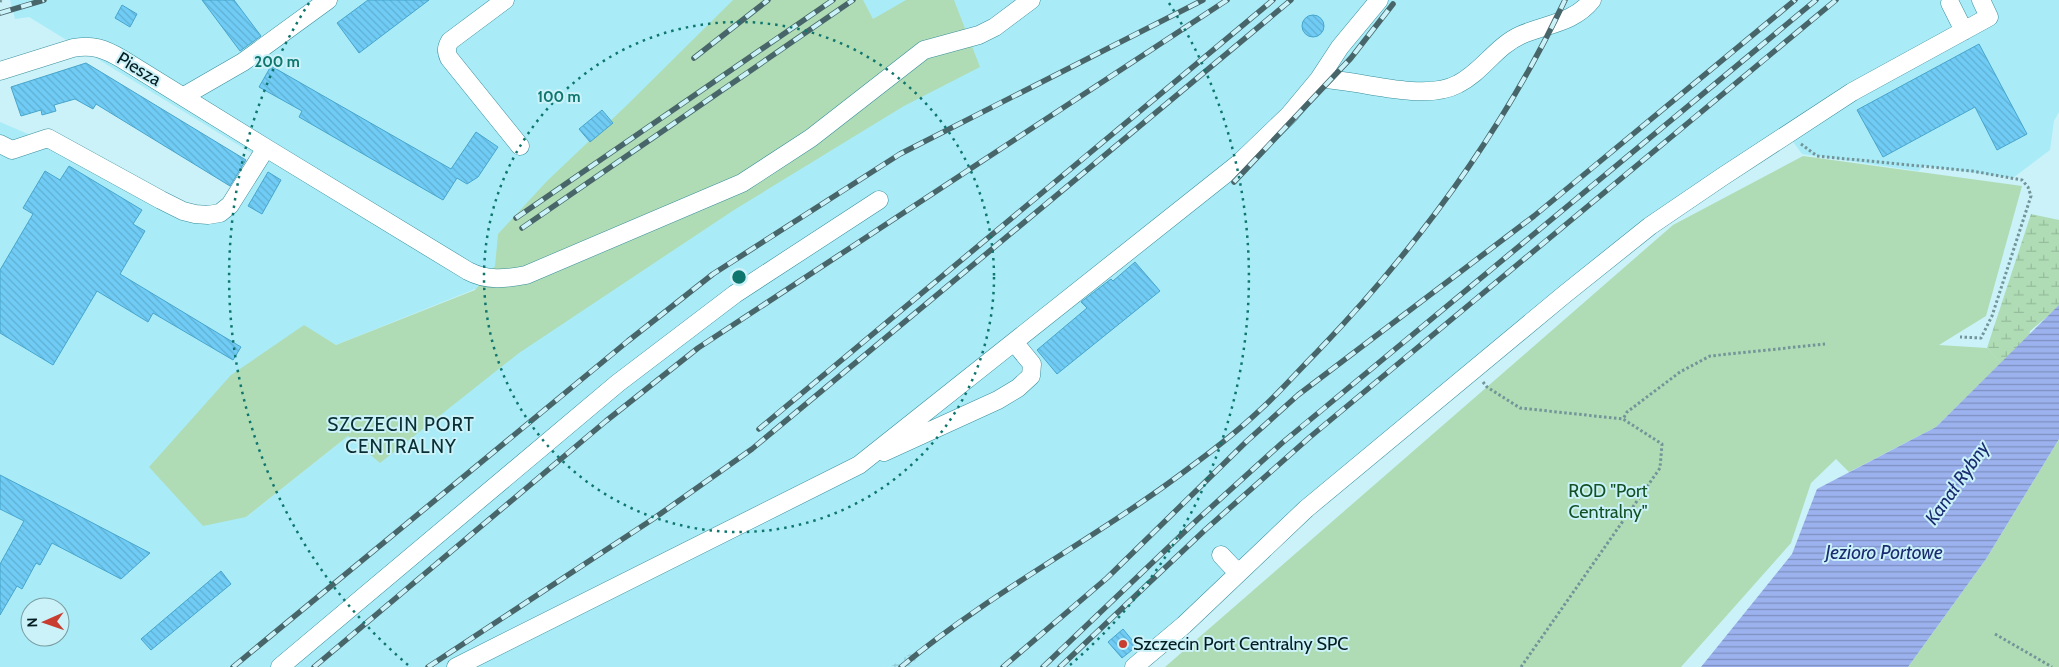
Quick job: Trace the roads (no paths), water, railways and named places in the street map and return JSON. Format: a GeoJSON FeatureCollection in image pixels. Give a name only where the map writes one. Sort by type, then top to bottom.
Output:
{"type":"FeatureCollection","features":[{"type":"Feature","properties":{"kind":"street"},"geometry":{"type":"LineString","coordinates":[[184,96],[243,62],[328,0]]}},
{"type":"Feature","properties":{"kind":"street"},"geometry":{"type":"LineString","coordinates":[[505,0],[450,41],[446,47],[449,58],[520,146]]}},
{"type":"Feature","properties":{"kind":"street","name":"Piesza"},"geometry":{"type":"LineString","coordinates":[[0,71],[81,46],[98,47],[184,96],[468,271],[486,278],[512,278],[535,272],[742,183],[810,138],[924,50],[979,35],[995,27],[1031,0]]}},
{"type":"Feature","properties":{"kind":"street"},"geometry":{"type":"LineString","coordinates":[[456,667],[860,465],[1238,164],[1289,115],[1319,79],[1340,47],[1379,0]]}},
{"type":"Feature","properties":{"kind":"street"},"geometry":{"type":"LineString","coordinates":[[1319,79],[1428,91],[1452,87],[1470,76],[1514,38],[1540,27],[1570,18],[1581,11],[1592,0]]}},
{"type":"Feature","properties":{"kind":"street"},"geometry":{"type":"LineString","coordinates":[[1134,667],[1184,625],[1306,509],[1594,270],[1650,226],[1865,84],[1989,17],[1981,0]]}},
{"type":"Feature","properties":{"kind":"street"},"geometry":{"type":"LineString","coordinates":[[1950,3],[1964,31]]}},
{"type":"Feature","properties":{"kind":"street"},"geometry":{"type":"LineString","coordinates":[[0,144],[12,150],[48,138],[160,200],[183,211],[208,215],[220,213],[230,204],[266,148]]}},
{"type":"Feature","properties":{"kind":"street"},"geometry":{"type":"LineString","coordinates":[[280,667],[626,377],[735,294],[880,200]]}},
{"type":"Feature","properties":{"kind":"street"},"geometry":{"type":"LineString","coordinates":[[867,459],[901,446],[998,400],[1018,388],[1031,376],[1032,364],[1014,342]]}},
{"type":"Feature","properties":{"kind":"street"},"geometry":{"type":"LineString","coordinates":[[1221,555],[1238,573]]}},
{"type":"Feature","properties":{"kind":"water","name":"Jezioro Portowe"},"geometry":{"type":"Polygon","coordinates":[[[2059,305],[2059,439],[1986,559],[1908,667],[1701,667],[1792,554],[1817,489],[1936,427],[2059,305]]]}},
{"type":"Feature","properties":{"kind":"railway"},"geometry":{"type":"LineString","coordinates":[[0,13],[44,0]]}},
{"type":"Feature","properties":{"kind":"railway"},"geometry":{"type":"LineString","coordinates":[[694,58],[768,0]]}},
{"type":"Feature","properties":{"kind":"railway"},"geometry":{"type":"LineString","coordinates":[[516,218],[833,0]]}},
{"type":"Feature","properties":{"kind":"railway"},"geometry":{"type":"LineString","coordinates":[[522,228],[853,0]]}},
{"type":"Feature","properties":{"kind":"railway"},"geometry":{"type":"LineString","coordinates":[[233,667],[628,341],[713,274],[900,154],[1203,0]]}},
{"type":"Feature","properties":{"kind":"railway"},"geometry":{"type":"LineString","coordinates":[[314,667],[606,421],[698,348],[1227,0]]}},
{"type":"Feature","properties":{"kind":"railway"},"geometry":{"type":"LineString","coordinates":[[759,429],[1273,0]]}},
{"type":"Feature","properties":{"kind":"railway"},"geometry":{"type":"LineString","coordinates":[[428,667],[653,519],[752,449],[1291,0]]}},
{"type":"Feature","properties":{"kind":"railway"},"geometry":{"type":"LineString","coordinates":[[901,667],[936,639],[972,614],[1121,516],[1202,459],[1275,396],[1389,272],[1455,186],[1486,142],[1514,96],[1565,0]]}},
{"type":"Feature","properties":{"kind":"railway"},"geometry":{"type":"LineString","coordinates":[[1003,667],[1107,578],[1247,441],[1298,395],[1534,216],[1795,0]]}},
{"type":"Feature","properties":{"kind":"railway"},"geometry":{"type":"LineString","coordinates":[[1043,667],[1197,520],[1282,443],[1816,0]]}},
{"type":"Feature","properties":{"kind":"railway"},"geometry":{"type":"LineString","coordinates":[[1060,667],[1205,530],[1310,437],[1836,0]]}},
{"type":"Feature","properties":{"kind":"railway"},"geometry":{"type":"LineString","coordinates":[[1234,182],[1351,58],[1393,4]]}},
{"type":"Feature","properties":{"kind":"place","name":"Szczecin Port Centralny SPC"},"geometry":{"type":"Point","coordinates":[1123,644]}},
{"type":"Feature","properties":{"kind":"district","name":"SZCZECIN PORT CENTRALNY"},"geometry":{"type":"Point","coordinates":[401,435]}},
{"type":"Feature","properties":{"kind":"water label","name":"Kanał Rybny"},"geometry":{"type":"Point","coordinates":[1957,483]}},
{"type":"Feature","properties":{"kind":"park label","name":"ROD \"Port Centralny\""},"geometry":{"type":"Point","coordinates":[1608,501]}}]}
